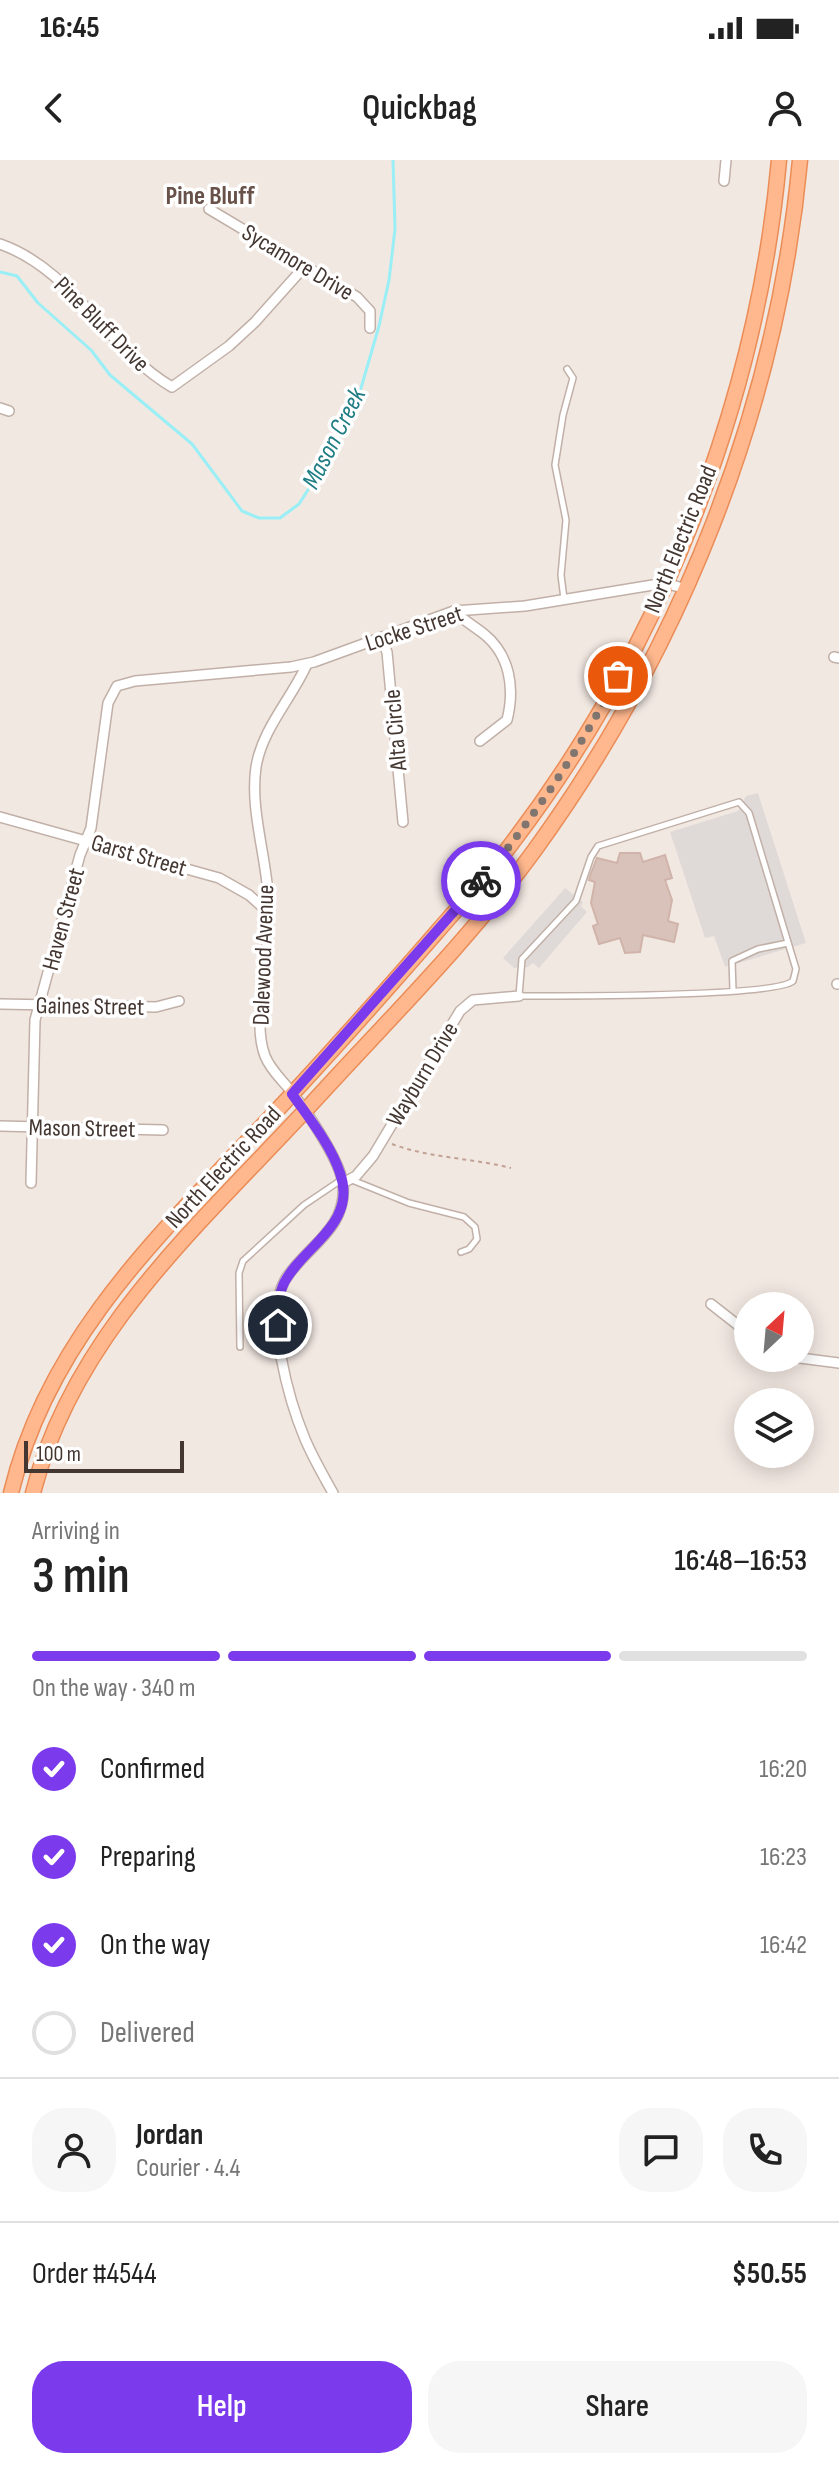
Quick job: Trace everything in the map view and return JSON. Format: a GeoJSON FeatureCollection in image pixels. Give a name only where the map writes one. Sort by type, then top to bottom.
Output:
{"type":"FeatureCollection","features":[{"type":"Feature","properties":{"kind":"main road","name":"North Electric Road"},"geometry":{"type":"LineString","coordinates":[[11,1493],[21,1457],[47,1391],[91,1318],[162,1233],[292,1094],[511,845],[548,793],[608,695],[665,583],[704,486],[737,382],[763,266],[779,160]]}},
{"type":"Feature","properties":{"kind":"main road","name":"North Electric Road"},"geometry":{"type":"LineString","coordinates":[[33,1493],[62,1411],[117,1318],[483,916],[532,854],[623,713],[686,589],[728,483],[761,379],[788,256],[800,160]]}},
{"type":"Feature","properties":{"kind":"street"},"geometry":{"type":"LineString","coordinates":[[724,181],[726,160]]}},
{"type":"Feature","properties":{"kind":"street","name":"Sycamore Drive"},"geometry":{"type":"LineString","coordinates":[[209,209],[366,304],[371,318],[370,328]]}},
{"type":"Feature","properties":{"kind":"street","name":"Pine Bluff Drive"},"geometry":{"type":"LineString","coordinates":[[0,244],[44,267],[88,307],[148,371],[172,387],[229,346],[305,266]]}},
{"type":"Feature","properties":{"kind":"street","name":"Locke Street"},"geometry":{"type":"LineString","coordinates":[[144,681],[307,664],[454,611],[525,606],[665,583],[686,589]]}},
{"type":"Feature","properties":{"kind":"street"},"geometry":{"type":"LineString","coordinates":[[454,611],[497,646],[507,665],[510,694],[507,720],[480,741]]}},
{"type":"Feature","properties":{"kind":"street","name":"Alta Circle"},"geometry":{"type":"LineString","coordinates":[[381,638],[387,652],[403,822]]}},
{"type":"Feature","properties":{"kind":"street","name":"Dalewood Avenue"},"geometry":{"type":"LineString","coordinates":[[307,664],[265,738],[256,767],[268,912],[259,1032],[266,1058],[304,1111],[346,1181]]}},
{"type":"Feature","properties":{"kind":"street","name":"Haven Street"},"geometry":{"type":"LineString","coordinates":[[31,1183],[35,1020],[80,855],[91,828],[108,703],[117,686],[144,681]]}},
{"type":"Feature","properties":{"kind":"street","name":"Garst Street"},"geometry":{"type":"LineString","coordinates":[[0,817],[219,878],[249,895],[268,912]]}},
{"type":"Feature","properties":{"kind":"street","name":"Wayburn Drive"},"geometry":{"type":"LineString","coordinates":[[346,1181],[366,1166],[460,1011],[473,1000],[519,996]]}},
{"type":"Feature","properties":{"kind":"street","name":"Gaines Street"},"geometry":{"type":"LineString","coordinates":[[0,1004],[156,1007],[179,1001]]}},
{"type":"Feature","properties":{"kind":"street","name":"Mason Street"},"geometry":{"type":"LineString","coordinates":[[0,1126],[163,1130]]}},
{"type":"Feature","properties":{"kind":"street"},"geometry":{"type":"LineString","coordinates":[[333,1493],[313,1457],[294,1410],[284,1367],[278,1318],[281,1289],[337,1218],[346,1181]]}},
{"type":"Feature","properties":{"kind":"street"},"geometry":{"type":"LineString","coordinates":[[711,1304],[734,1322]]}},
{"type":"Feature","properties":{"kind":"street"},"geometry":{"type":"LineString","coordinates":[[814,1360],[839,1363]]}},
{"type":"Feature","properties":{"kind":"lane"},"geometry":{"type":"LineString","coordinates":[[564,600],[561,575],[566,520],[555,465],[573,378],[567,369]]}},
{"type":"Feature","properties":{"kind":"lane"},"geometry":{"type":"LineString","coordinates":[[739,802],[749,813],[788,943],[796,969],[793,981],[784,986],[519,996],[522,959],[576,901],[591,857],[598,846],[739,802]]}},
{"type":"Feature","properties":{"kind":"lane"},"geometry":{"type":"LineString","coordinates":[[733,990],[732,961],[758,949],[788,943]]}},
{"type":"Feature","properties":{"kind":"lane"},"geometry":{"type":"LineString","coordinates":[[240,1347],[241,1264],[283,1222],[346,1181],[409,1203],[464,1217],[475,1227],[477,1239],[469,1249],[461,1252]]}},
{"type":"Feature","properties":{"kind":"path"},"geometry":{"type":"LineString","coordinates":[[383,1140],[418,1152],[511,1168]]}},
{"type":"Feature","properties":{"kind":"shaded area"},"geometry":{"type":"Polygon","coordinates":[[[758,793],[806,943],[725,967],[714,936],[705,938],[670,832],[738,811],[746,796],[758,793]]]}},
{"type":"Feature","properties":{"kind":"shaded area"},"geometry":{"type":"Polygon","coordinates":[[[565,888],[583,902],[581,906],[587,912],[539,968],[533,963],[528,967],[514,968],[503,958],[565,888]]]}},
{"type":"Feature","properties":{"kind":"building"},"geometry":{"type":"Polygon","coordinates":[[[620,853],[640,853],[643,862],[665,855],[672,878],[665,880],[672,900],[668,921],[678,924],[674,942],[643,935],[640,952],[625,953],[620,938],[599,944],[593,926],[598,924],[591,903],[595,882],[589,880],[597,858],[617,863],[620,853]]]}},
{"type":"Feature","properties":{"kind":"waterway","name":"Mason Creek"},"geometry":{"type":"LineString","coordinates":[[0,272],[17,276],[38,303],[91,350],[110,375],[192,444],[242,511],[259,518],[280,518],[299,504],[322,468],[341,435],[361,388],[389,280],[395,229],[393,160]]}},
{"type":"Feature","properties":{"kind":"way so far"},"geometry":{"type":"LineString","coordinates":[[481,881],[548,793],[618,676]]}},
{"type":"Feature","properties":{"kind":"district","name":"Pine Bluff"},"geometry":{"type":"Point","coordinates":[210,195]}},
{"type":"Feature","properties":{"kind":"route"},"geometry":{"type":"LineString","coordinates":[[278,1325],[281,1289],[298,1264],[331,1229],[341,1208],[343,1192],[341,1174],[335,1161],[292,1094],[481,881]]}}]}
